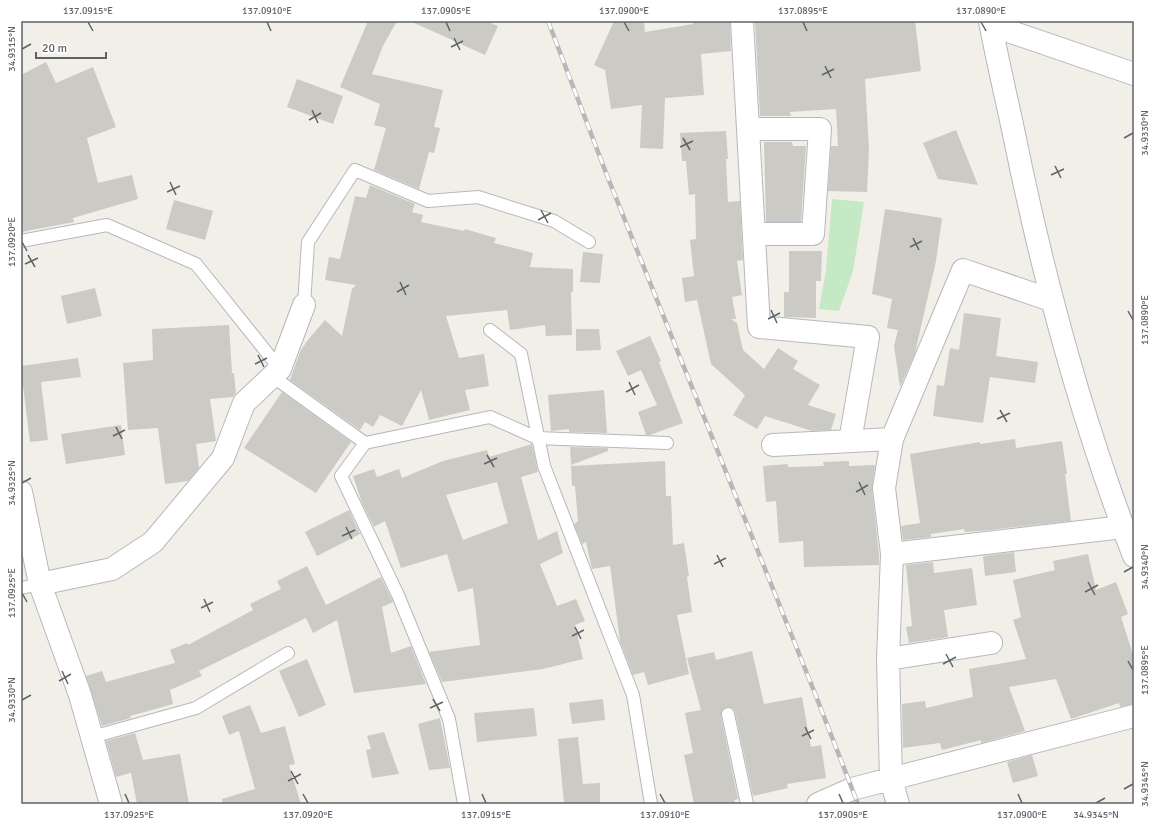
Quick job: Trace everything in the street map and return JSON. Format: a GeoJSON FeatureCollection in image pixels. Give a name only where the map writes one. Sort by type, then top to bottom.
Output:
{"type":"FeatureCollection","features":[{"type":"Feature","properties":{"kind":"street"},"geometry":{"type":"LineString","coordinates":[[742,21],[759,327],[868,337],[850,441]]}},
{"type":"Feature","properties":{"kind":"street"},"geometry":{"type":"LineString","coordinates":[[991,23],[1134,74]]}},
{"type":"Feature","properties":{"kind":"street"},"geometry":{"type":"LineString","coordinates":[[991,23],[1029,208],[1051,300],[1076,385],[1134,556]]}},
{"type":"Feature","properties":{"kind":"street"},"geometry":{"type":"LineString","coordinates":[[748,129],[820,129],[814,234],[754,234]]}},
{"type":"Feature","properties":{"kind":"street"},"geometry":{"type":"LineString","coordinates":[[898,804],[891,780],[888,659],[892,554],[884,488],[892,439],[964,270],[1051,300]]}},
{"type":"Feature","properties":{"kind":"street"},"geometry":{"type":"LineString","coordinates":[[30,586],[112,569],[153,542],[223,458],[244,402],[276,373],[304,305]]}},
{"type":"Feature","properties":{"kind":"street"},"geometry":{"type":"LineString","coordinates":[[773,445],[892,439]]}},
{"type":"Feature","properties":{"kind":"street"},"geometry":{"type":"LineString","coordinates":[[21,492],[30,586],[80,695],[111,804]]}},
{"type":"Feature","properties":{"kind":"street"},"geometry":{"type":"LineString","coordinates":[[892,554],[1123,527]]}},
{"type":"Feature","properties":{"kind":"street"},"geometry":{"type":"LineString","coordinates":[[888,659],[991,643]]}},
{"type":"Feature","properties":{"kind":"street"},"geometry":{"type":"LineString","coordinates":[[818,804],[852,789],[1134,716]]}},
{"type":"Feature","properties":{"kind":"lane"},"geometry":{"type":"LineString","coordinates":[[304,305],[308,242],[355,170],[428,201],[478,198],[554,221],[590,242]]}},
{"type":"Feature","properties":{"kind":"lane"},"geometry":{"type":"LineString","coordinates":[[21,241],[107,225],[196,264],[276,373],[366,442]]}},
{"type":"Feature","properties":{"kind":"lane"},"geometry":{"type":"LineString","coordinates":[[490,330],[520,354],[544,466],[633,695],[652,804]]}},
{"type":"Feature","properties":{"kind":"lane"},"geometry":{"type":"LineString","coordinates":[[464,804],[449,719],[398,595],[341,476],[366,442],[490,417],[537,438],[666,443]]}},
{"type":"Feature","properties":{"kind":"lane"},"geometry":{"type":"LineString","coordinates":[[92,737],[196,708],[288,653]]}},
{"type":"Feature","properties":{"kind":"lane"},"geometry":{"type":"LineString","coordinates":[[728,714],[747,804]]}},
{"type":"Feature","properties":{"kind":"green space"},"geometry":{"type":"Polygon","coordinates":[[[832,199],[864,202],[853,271],[839,311],[819,309],[826,270],[832,199]]]}},
{"type":"Feature","properties":{"kind":"building"},"geometry":{"type":"Polygon","coordinates":[[[368,21],[397,21],[383,46],[372,74],[443,90],[434,127],[440,128],[434,153],[429,152],[419,189],[374,170],[386,128],[374,125],[380,104],[340,87],[368,21]]]}},
{"type":"Feature","properties":{"kind":"building"},"geometry":{"type":"Polygon","coordinates":[[[410,21],[486,21],[498,26],[485,55],[410,21]]]}},
{"type":"Feature","properties":{"kind":"building"},"geometry":{"type":"Polygon","coordinates":[[[614,21],[644,21],[645,32],[693,24],[692,21],[730,21],[731,51],[701,54],[704,95],[665,98],[663,149],[640,148],[642,105],[611,109],[605,70],[594,65],[614,21]]]}},
{"type":"Feature","properties":{"kind":"building"},"geometry":{"type":"Polygon","coordinates":[[[755,21],[915,21],[921,71],[865,79],[869,150],[867,192],[828,191],[831,146],[838,146],[836,109],[790,112],[791,116],[760,116],[755,21]]]}},
{"type":"Feature","properties":{"kind":"building"},"geometry":{"type":"Polygon","coordinates":[[[46,62],[56,83],[93,67],[116,127],[87,138],[98,183],[132,175],[138,199],[73,218],[74,222],[21,232],[21,75],[46,62]]]}},
{"type":"Feature","properties":{"kind":"building"},"geometry":{"type":"Polygon","coordinates":[[[297,79],[343,96],[333,124],[287,107],[297,79]]]}},
{"type":"Feature","properties":{"kind":"building"},"geometry":{"type":"Polygon","coordinates":[[[956,130],[978,185],[938,179],[923,143],[956,130]]]}},
{"type":"Feature","properties":{"kind":"building"},"geometry":{"type":"Polygon","coordinates":[[[726,131],[728,159],[726,159],[728,202],[740,201],[743,260],[737,261],[742,295],[732,297],[736,319],[731,319],[737,323],[743,350],[764,369],[778,348],[798,361],[793,369],[820,385],[808,405],[836,414],[831,430],[812,431],[765,416],[757,429],[733,415],[745,395],[711,364],[697,300],[685,302],[682,278],[694,276],[690,240],[696,239],[695,194],[689,195],[686,161],[682,161],[680,133],[726,131]]]}},
{"type":"Feature","properties":{"kind":"building"},"geometry":{"type":"Polygon","coordinates":[[[764,142],[792,142],[793,146],[806,146],[801,222],[766,222],[764,142]]]}},
{"type":"Feature","properties":{"kind":"building"},"geometry":{"type":"Polygon","coordinates":[[[370,185],[415,204],[412,212],[423,215],[421,222],[464,231],[465,229],[496,238],[494,243],[533,253],[530,267],[573,269],[573,292],[571,292],[572,335],[546,336],[545,325],[510,330],[507,310],[446,316],[459,358],[484,354],[489,386],[465,390],[470,410],[429,420],[421,390],[402,426],[380,415],[373,427],[365,422],[360,430],[290,380],[300,352],[307,341],[325,320],[342,336],[352,289],[356,285],[325,280],[329,257],[340,259],[355,196],[366,198],[370,185]]]}},
{"type":"Feature","properties":{"kind":"building"},"geometry":{"type":"Polygon","coordinates":[[[174,200],[213,211],[205,240],[166,229],[174,200]]]}},
{"type":"Feature","properties":{"kind":"building"},"geometry":{"type":"Polygon","coordinates":[[[885,209],[942,218],[936,261],[915,353],[900,387],[894,346],[898,330],[887,328],[892,299],[872,294],[885,209]]]}},
{"type":"Feature","properties":{"kind":"building"},"geometry":{"type":"Polygon","coordinates":[[[789,251],[822,251],[821,281],[816,281],[816,318],[784,317],[784,292],[789,292],[789,251]]]}},
{"type":"Feature","properties":{"kind":"building"},"geometry":{"type":"Polygon","coordinates":[[[583,252],[603,254],[600,283],[580,282],[583,252]]]}},
{"type":"Feature","properties":{"kind":"building"},"geometry":{"type":"Polygon","coordinates":[[[95,288],[102,316],[67,324],[61,296],[95,288]]]}},
{"type":"Feature","properties":{"kind":"building"},"geometry":{"type":"Polygon","coordinates":[[[964,313],[1001,318],[996,356],[1038,362],[1035,383],[990,377],[983,423],[933,416],[937,385],[944,386],[950,348],[959,350],[964,313]]]}},
{"type":"Feature","properties":{"kind":"building"},"geometry":{"type":"Polygon","coordinates":[[[229,325],[232,373],[234,373],[236,393],[233,397],[210,399],[216,441],[196,444],[199,468],[188,481],[165,484],[158,428],[128,430],[123,363],[153,360],[152,329],[229,325]]]}},
{"type":"Feature","properties":{"kind":"building"},"geometry":{"type":"Polygon","coordinates":[[[576,329],[599,329],[601,350],[576,351],[576,329]]]}},
{"type":"Feature","properties":{"kind":"building"},"geometry":{"type":"Polygon","coordinates":[[[650,336],[661,361],[659,362],[683,423],[650,435],[646,435],[638,412],[657,405],[641,370],[628,376],[616,351],[650,336]]]}},
{"type":"Feature","properties":{"kind":"building"},"geometry":{"type":"Polygon","coordinates":[[[78,358],[81,377],[41,382],[48,440],[30,442],[23,386],[21,386],[21,366],[78,358]]]}},
{"type":"Feature","properties":{"kind":"building"},"geometry":{"type":"Polygon","coordinates":[[[604,390],[607,433],[569,432],[569,429],[551,431],[548,395],[604,390]]]}},
{"type":"Feature","properties":{"kind":"building"},"geometry":{"type":"Polygon","coordinates":[[[282,392],[351,442],[316,493],[244,448],[282,392]]]}},
{"type":"Feature","properties":{"kind":"building"},"geometry":{"type":"Polygon","coordinates":[[[121,425],[125,455],[66,464],[61,434],[121,425]]]}},
{"type":"Feature","properties":{"kind":"building"},"geometry":{"type":"Polygon","coordinates":[[[1015,439],[1016,448],[1062,441],[1067,474],[1065,474],[1071,521],[980,531],[965,532],[964,529],[931,534],[931,537],[903,540],[901,526],[920,523],[910,454],[980,442],[980,444],[1015,439]]]}},
{"type":"Feature","properties":{"kind":"building"},"geometry":{"type":"Polygon","coordinates":[[[532,444],[538,472],[521,477],[538,540],[557,531],[563,553],[540,564],[557,606],[576,599],[585,621],[575,625],[583,659],[543,669],[442,682],[429,652],[480,645],[473,588],[458,592],[447,554],[401,568],[385,521],[374,527],[362,503],[353,476],[374,469],[377,477],[399,469],[402,478],[443,461],[487,450],[489,457],[532,444]],[[497,482],[446,495],[463,540],[508,523],[497,482]]]}},
{"type":"Feature","properties":{"kind":"building"},"geometry":{"type":"Polygon","coordinates":[[[570,447],[608,448],[608,451],[571,465],[570,447]]]}},
{"type":"Feature","properties":{"kind":"building"},"geometry":{"type":"Polygon","coordinates":[[[665,461],[666,496],[671,496],[673,545],[684,543],[689,576],[687,577],[692,612],[677,615],[689,674],[648,685],[644,672],[633,675],[620,641],[610,566],[592,569],[586,542],[582,544],[574,524],[578,521],[575,486],[572,486],[571,466],[665,461]]]}},
{"type":"Feature","properties":{"kind":"building"},"geometry":{"type":"Polygon","coordinates":[[[849,461],[849,466],[875,465],[872,489],[879,565],[804,567],[803,541],[779,543],[776,501],[766,502],[763,466],[788,464],[788,467],[824,466],[823,462],[849,461]]]}},
{"type":"Feature","properties":{"kind":"building"},"geometry":{"type":"Polygon","coordinates":[[[349,510],[360,534],[317,556],[305,532],[349,510]]]}},
{"type":"Feature","properties":{"kind":"building"},"geometry":{"type":"Polygon","coordinates":[[[1014,552],[1016,572],[985,576],[983,556],[1014,552]]]}},
{"type":"Feature","properties":{"kind":"building"},"geometry":{"type":"Polygon","coordinates":[[[1088,554],[1096,590],[1116,582],[1128,614],[1121,617],[1134,658],[1134,704],[1120,707],[1119,703],[1071,719],[1056,679],[1009,687],[1025,731],[981,743],[981,740],[942,750],[940,743],[903,748],[902,704],[925,701],[926,708],[973,697],[969,669],[1026,659],[1013,620],[1021,617],[1013,580],[1055,570],[1053,561],[1088,554]]]}},
{"type":"Feature","properties":{"kind":"building"},"geometry":{"type":"Polygon","coordinates":[[[933,562],[934,573],[972,568],[977,605],[944,610],[948,637],[909,643],[906,627],[912,626],[906,565],[933,562]]]}},
{"type":"Feature","properties":{"kind":"building"},"geometry":{"type":"Polygon","coordinates":[[[307,566],[326,605],[381,577],[393,602],[382,607],[391,653],[411,646],[426,684],[354,693],[337,620],[313,633],[306,618],[199,671],[202,676],[170,690],[173,704],[130,716],[131,718],[102,726],[86,676],[102,671],[106,682],[175,663],[170,650],[187,643],[188,645],[253,610],[250,604],[281,589],[277,581],[307,566]]]}},
{"type":"Feature","properties":{"kind":"building"},"geometry":{"type":"Polygon","coordinates":[[[752,651],[764,704],[802,697],[811,747],[821,745],[826,778],[787,784],[788,788],[753,796],[735,712],[733,709],[727,707],[723,709],[721,716],[738,799],[734,800],[736,804],[694,804],[684,755],[693,753],[685,713],[701,710],[687,658],[714,652],[716,660],[752,651]]]}},
{"type":"Feature","properties":{"kind":"building"},"geometry":{"type":"Polygon","coordinates":[[[307,659],[326,705],[299,717],[279,671],[307,659]]]}},
{"type":"Feature","properties":{"kind":"building"},"geometry":{"type":"Polygon","coordinates":[[[603,699],[605,720],[572,724],[569,703],[603,699]]]}},
{"type":"Feature","properties":{"kind":"building"},"geometry":{"type":"Polygon","coordinates":[[[250,705],[261,733],[285,726],[295,764],[289,765],[301,804],[222,804],[222,799],[255,789],[239,731],[229,735],[222,716],[250,705]]]}},
{"type":"Feature","properties":{"kind":"building"},"geometry":{"type":"Polygon","coordinates":[[[534,708],[537,736],[477,742],[474,713],[534,708]]]}},
{"type":"Feature","properties":{"kind":"building"},"geometry":{"type":"Polygon","coordinates":[[[440,718],[450,768],[429,770],[418,724],[440,718]]]}},
{"type":"Feature","properties":{"kind":"building"},"geometry":{"type":"Polygon","coordinates":[[[384,732],[399,774],[372,778],[366,750],[371,749],[367,736],[384,732]]]}},
{"type":"Feature","properties":{"kind":"building"},"geometry":{"type":"Polygon","coordinates":[[[135,733],[143,760],[180,754],[189,804],[137,804],[131,773],[116,777],[106,741],[135,733]]]}},
{"type":"Feature","properties":{"kind":"building"},"geometry":{"type":"Polygon","coordinates":[[[578,737],[583,784],[600,783],[600,804],[564,804],[558,739],[578,737]]]}},
{"type":"Feature","properties":{"kind":"building"},"geometry":{"type":"Polygon","coordinates":[[[1032,755],[1038,776],[1013,783],[1007,762],[1032,755]]]}},
{"type":"Feature","properties":{"kind":"railway"},"geometry":{"type":"LineString","coordinates":[[548,21],[608,178],[858,804]]}}]}
